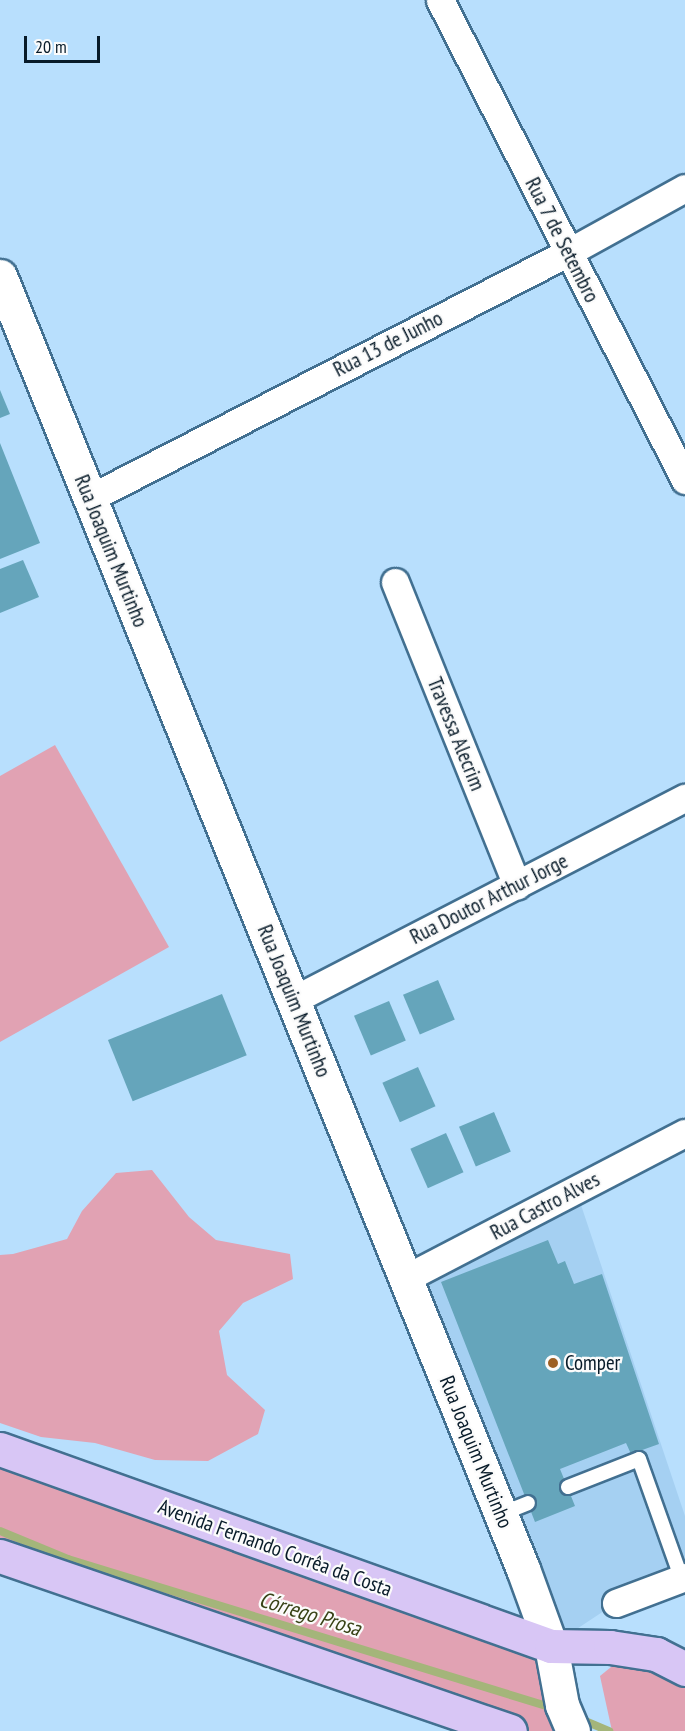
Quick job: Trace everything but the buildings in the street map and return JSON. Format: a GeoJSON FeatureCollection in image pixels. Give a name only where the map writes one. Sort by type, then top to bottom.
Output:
{"type":"FeatureCollection","features":[{"type":"Feature","properties":{"kind":"main road","name":"Avenida Fernando Corrêa da Costa"},"geometry":{"type":"LineString","coordinates":[[0,1449],[552,1653],[610,1647],[656,1654],[685,1669]]}},
{"type":"Feature","properties":{"kind":"main road"},"geometry":{"type":"LineString","coordinates":[[0,1556],[510,1731]]}},
{"type":"Feature","properties":{"kind":"street","name":"Rua 7 de Setembro"},"geometry":{"type":"LineString","coordinates":[[440,0],[685,480]]}},
{"type":"Feature","properties":{"kind":"street","name":"Rua 13 de Junho"},"geometry":{"type":"LineString","coordinates":[[90,498],[568,252],[685,188]]}},
{"type":"Feature","properties":{"kind":"street","name":"Rua Joaquim Murtinho"},"geometry":{"type":"LineString","coordinates":[[0,276],[406,1278],[514,1508],[552,1653],[562,1705],[572,1730]]}},
{"type":"Feature","properties":{"kind":"street","name":"Travessa Alecrim"},"geometry":{"type":"LineString","coordinates":[[395,582],[517,885]]}},
{"type":"Feature","properties":{"kind":"street","name":"Rua Doutor Arthur Jorge"},"geometry":{"type":"LineString","coordinates":[[293,1000],[685,798]]}},
{"type":"Feature","properties":{"kind":"street","name":"Rua Castro Alves"},"geometry":{"type":"LineString","coordinates":[[406,1278],[685,1133]]}},
{"type":"Feature","properties":{"kind":"street"},"geometry":{"type":"LineString","coordinates":[[616,1603],[683,1577]]}},
{"type":"Feature","properties":{"kind":"lane"},"geometry":{"type":"LineString","coordinates":[[568,1488],[639,1459],[683,1577]]}},
{"type":"Feature","properties":{"kind":"shaded area"},"geometry":{"type":"Polygon","coordinates":[[[55,745],[169,947],[0,1042],[0,776],[55,745]]]}},
{"type":"Feature","properties":{"kind":"shaded area"},"geometry":{"type":"Polygon","coordinates":[[[152,1170],[189,1217],[216,1240],[290,1254],[293,1279],[243,1303],[219,1331],[227,1375],[265,1410],[258,1434],[208,1461],[155,1460],[95,1443],[41,1437],[0,1423],[0,1255],[13,1254],[67,1239],[82,1211],[116,1173],[152,1170]]]}},
{"type":"Feature","properties":{"kind":"shaded area"},"geometry":{"type":"Polygon","coordinates":[[[576,1190],[685,1516],[685,1577],[616,1603],[551,1646],[406,1278],[576,1190]]]}},
{"type":"Feature","properties":{"kind":"shaded area"},"geometry":{"type":"Polygon","coordinates":[[[0,1449],[551,1646],[573,1731],[510,1731],[0,1556],[0,1449]]]}},
{"type":"Feature","properties":{"kind":"shaded area"},"geometry":{"type":"Polygon","coordinates":[[[616,1663],[652,1669],[685,1687],[685,1731],[612,1731],[600,1676],[616,1663]]]}},
{"type":"Feature","properties":{"kind":"waterway","name":"Córrego Prosa"},"geometry":{"type":"LineString","coordinates":[[0,1531],[68,1559],[553,1708]]}},
{"type":"Feature","properties":{"kind":"waterway","name":"Córrego Prosa"},"geometry":{"type":"LineString","coordinates":[[578,1718],[609,1731]]}},
{"type":"Feature","properties":{"kind":"place","name":"Comper"},"geometry":{"type":"Point","coordinates":[553,1363]}}]}
